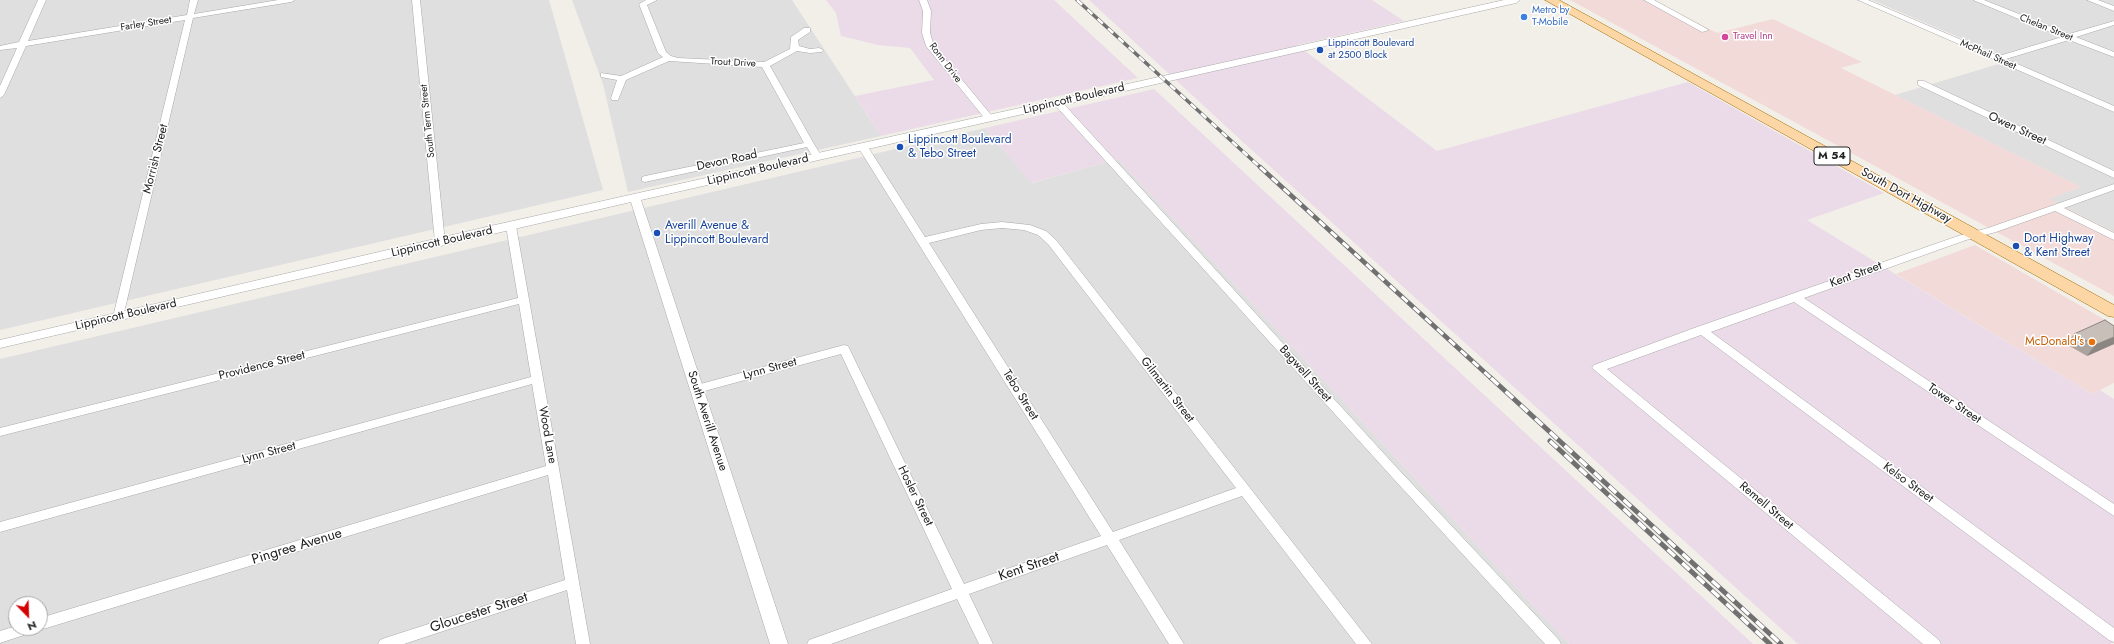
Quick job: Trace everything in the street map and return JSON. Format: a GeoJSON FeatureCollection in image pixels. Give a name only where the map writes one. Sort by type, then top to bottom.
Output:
{"type":"FeatureCollection","features":[{"type":"Feature","properties":{"kind":"main road","name":"South Dort Highway"},"geometry":{"type":"LineString","coordinates":[[1551,0],[2114,312]]}},
{"type":"Feature","properties":{"kind":"street"},"geometry":{"type":"LineString","coordinates":[[0,95],[42,0]]}},
{"type":"Feature","properties":{"kind":"street","name":"Morrish Street"},"geometry":{"type":"LineString","coordinates":[[118,317],[194,0]]}},
{"type":"Feature","properties":{"kind":"street","name":"Farley Street"},"geometry":{"type":"LineString","coordinates":[[0,48],[291,0]]}},
{"type":"Feature","properties":{"kind":"street","name":"South Term Street"},"geometry":{"type":"LineString","coordinates":[[416,0],[440,242]]}},
{"type":"Feature","properties":{"kind":"street"},"geometry":{"type":"LineString","coordinates":[[604,75],[622,79],[668,58],[662,53],[643,4],[653,0]]}},
{"type":"Feature","properties":{"kind":"street","name":"Ronn Drive"},"geometry":{"type":"LineString","coordinates":[[922,0],[927,11],[926,33],[930,46],[989,118]]}},
{"type":"Feature","properties":{"kind":"street","name":"Lippincott Boulevard"},"geometry":{"type":"LineString","coordinates":[[0,344],[440,242],[1516,0]]}},
{"type":"Feature","properties":{"kind":"street"},"geometry":{"type":"LineString","coordinates":[[1648,0],[1705,30]]}},
{"type":"Feature","properties":{"kind":"street","name":"McPhail Street"},"geometry":{"type":"LineString","coordinates":[[1862,0],[2114,109]]}},
{"type":"Feature","properties":{"kind":"street","name":"Chelan Street"},"geometry":{"type":"LineString","coordinates":[[1977,0],[2114,55]]}},
{"type":"Feature","properties":{"kind":"street"},"geometry":{"type":"LineString","coordinates":[[2091,0],[2114,9]]}},
{"type":"Feature","properties":{"kind":"street"},"geometry":{"type":"LineString","coordinates":[[1998,59],[2114,23]]}},
{"type":"Feature","properties":{"kind":"street"},"geometry":{"type":"LineString","coordinates":[[794,49],[794,39],[807,30]]}},
{"type":"Feature","properties":{"kind":"street"},"geometry":{"type":"LineString","coordinates":[[765,65],[794,49],[810,51],[819,50]]}},
{"type":"Feature","properties":{"kind":"street","name":"Trout Drive"},"geometry":{"type":"LineString","coordinates":[[668,58],[765,65],[816,157]]}},
{"type":"Feature","properties":{"kind":"street"},"geometry":{"type":"LineString","coordinates":[[616,98],[622,79]]}},
{"type":"Feature","properties":{"kind":"street","name":"Owen Street"},"geometry":{"type":"LineString","coordinates":[[1921,83],[2114,175]]}},
{"type":"Feature","properties":{"kind":"street","name":"Bagwell Street"},"geometry":{"type":"LineString","coordinates":[[1058,103],[1394,473],[1554,644]]}},
{"type":"Feature","properties":{"kind":"street","name":"Devon Road"},"geometry":{"type":"LineString","coordinates":[[645,178],[810,144]]}},
{"type":"Feature","properties":{"kind":"street","name":"Tebo Street"},"geometry":{"type":"LineString","coordinates":[[862,147],[923,241],[1177,644]]}},
{"type":"Feature","properties":{"kind":"street","name":"Kent Street"},"geometry":{"type":"LineString","coordinates":[[1598,368],[1701,330],[1974,234],[1992,230],[2114,187]]}},
{"type":"Feature","properties":{"kind":"street","name":"South Averill Avenue"},"geometry":{"type":"LineString","coordinates":[[635,198],[779,644]]}},
{"type":"Feature","properties":{"kind":"street"},"geometry":{"type":"LineString","coordinates":[[2055,207],[2114,237]]}},
{"type":"Feature","properties":{"kind":"street","name":"Gilmartin Street"},"geometry":{"type":"LineString","coordinates":[[923,241],[981,227],[1002,225],[1026,227],[1042,233],[1052,242],[1365,644]]}},
{"type":"Feature","properties":{"kind":"street","name":"Wood Lane"},"geometry":{"type":"LineString","coordinates":[[511,226],[583,644]]}},
{"type":"Feature","properties":{"kind":"street","name":"Tower Street"},"geometry":{"type":"LineString","coordinates":[[1795,297],[2114,511]]}},
{"type":"Feature","properties":{"kind":"street","name":"Providence Street"},"geometry":{"type":"LineString","coordinates":[[0,432],[523,300]]}},
{"type":"Feature","properties":{"kind":"street","name":"Kelso Street"},"geometry":{"type":"LineString","coordinates":[[1701,330],[2114,636]]}},
{"type":"Feature","properties":{"kind":"street","name":"Lynn Street"},"geometry":{"type":"LineString","coordinates":[[697,390],[844,349]]}},
{"type":"Feature","properties":{"kind":"street","name":"Hosler Street"},"geometry":{"type":"LineString","coordinates":[[844,349],[986,644]]}},
{"type":"Feature","properties":{"kind":"street","name":"Remell Street"},"geometry":{"type":"LineString","coordinates":[[1598,368],[1934,644]]}},
{"type":"Feature","properties":{"kind":"street","name":"Lynn Street"},"geometry":{"type":"LineString","coordinates":[[0,527],[537,378]]}},
{"type":"Feature","properties":{"kind":"street","name":"Pingree Avenue"},"geometry":{"type":"LineString","coordinates":[[48,622],[553,469]]}},
{"type":"Feature","properties":{"kind":"street","name":"Kent Street"},"geometry":{"type":"LineString","coordinates":[[814,644],[1245,490]]}},
{"type":"Feature","properties":{"kind":"street","name":"Gloucester Street"},"geometry":{"type":"LineString","coordinates":[[386,644],[572,582]]}},
{"type":"Feature","properties":{"kind":"shaded area"},"geometry":{"type":"Polygon","coordinates":[[[0,0],[549,0],[603,190],[0,330],[0,0]]]}},
{"type":"Feature","properties":{"kind":"shaded area"},"geometry":{"type":"Polygon","coordinates":[[[572,0],[792,0],[881,136],[628,192],[603,84],[572,0]]]}},
{"type":"Feature","properties":{"kind":"shaded area"},"geometry":{"type":"Polygon","coordinates":[[[826,0],[1054,0],[1138,78],[881,136],[855,96],[934,80],[910,48],[878,45],[841,36],[836,13],[826,0]]]}},
{"type":"Feature","properties":{"kind":"shaded area"},"geometry":{"type":"Polygon","coordinates":[[[1089,0],[1372,0],[1404,21],[1297,45],[1437,151],[1688,82],[1884,193],[1807,220],[2092,394],[2100,390],[2114,399],[2114,642],[2111,644],[1798,644],[1244,143],[1089,0]]]}},
{"type":"Feature","properties":{"kind":"shaded area"},"geometry":{"type":"Polygon","coordinates":[[[1570,0],[1654,0],[1717,33],[1773,19],[1862,62],[1841,68],[2081,187],[2049,199],[2114,232],[2114,296],[1570,0]]]}},
{"type":"Feature","properties":{"kind":"shaded area"},"geometry":{"type":"Polygon","coordinates":[[[1872,0],[2114,0],[2114,232],[2048,199],[2081,187],[1895,95],[2012,60],[1872,0]]]}},
{"type":"Feature","properties":{"kind":"shaded area"},"geometry":{"type":"Polygon","coordinates":[[[1154,89],[1753,644],[1569,644],[1118,159],[1031,183],[985,128],[1154,89]]]}},
{"type":"Feature","properties":{"kind":"shaded area"},"geometry":{"type":"Polygon","coordinates":[[[985,128],[1032,183],[1118,159],[1569,644],[0,644],[0,359],[985,128]]]}},
{"type":"Feature","properties":{"kind":"shaded area"},"geometry":{"type":"Polygon","coordinates":[[[1975,245],[2114,325],[2114,383],[2092,394],[1896,274],[1975,245]]]}},
{"type":"Feature","properties":{"kind":"building"},"geometry":{"type":"Polygon","coordinates":[[[2105,320],[2114,326],[2114,337],[2095,345],[2074,334],[2105,320]]]}},
{"type":"Feature","properties":{"kind":"railway"},"geometry":{"type":"LineString","coordinates":[[1077,0],[1261,168]]}},
{"type":"Feature","properties":{"kind":"railway"},"geometry":{"type":"LineString","coordinates":[[1260,167],[1492,379]]}},
{"type":"Feature","properties":{"kind":"railway"},"geometry":{"type":"LineString","coordinates":[[1491,378],[1781,644]]}},
{"type":"Feature","properties":{"kind":"railway"},"geometry":{"type":"LineString","coordinates":[[1550,441],[1770,644]]}},
{"type":"Feature","properties":{"kind":"place","name":"Metro by T-Mobile"},"geometry":{"type":"Point","coordinates":[1524,17]}},
{"type":"Feature","properties":{"kind":"place","name":"Travel Inn"},"geometry":{"type":"Point","coordinates":[1725,37]}},
{"type":"Feature","properties":{"kind":"place","name":"Lippincott Boulevard at 2500 Block"},"geometry":{"type":"Point","coordinates":[1320,50]}},
{"type":"Feature","properties":{"kind":"place","name":"Lippincott Boulevard & Tebo Street"},"geometry":{"type":"Point","coordinates":[900,147]}},
{"type":"Feature","properties":{"kind":"place","name":"Averill Avenue & Lippincott Boulevard"},"geometry":{"type":"Point","coordinates":[657,233]}},
{"type":"Feature","properties":{"kind":"place","name":"Dort Highway & Kent Street"},"geometry":{"type":"Point","coordinates":[2016,246]}},
{"type":"Feature","properties":{"kind":"place","name":"McDonald's"},"geometry":{"type":"Point","coordinates":[2092,342]}}]}
